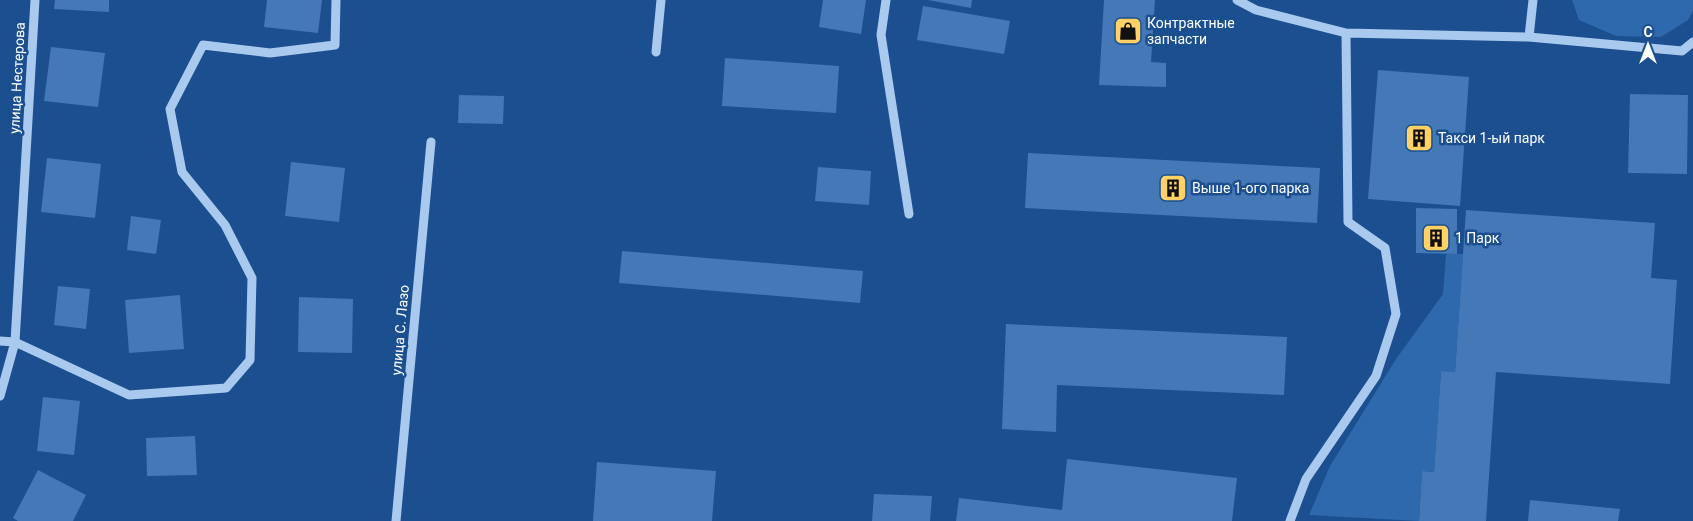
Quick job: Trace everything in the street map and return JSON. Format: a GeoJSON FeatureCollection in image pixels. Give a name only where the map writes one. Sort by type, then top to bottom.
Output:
{"type":"FeatureCollection","features":[{"type":"Feature","properties":{"kind":"street","name":"улица Нестерова"},"geometry":{"type":"LineString","coordinates":[[0,396],[15,342],[35,0]]}},
{"type":"Feature","properties":{"kind":"street"},"geometry":{"type":"LineString","coordinates":[[0,341],[15,342],[129,395],[226,388],[250,360],[252,278],[225,226],[182,172],[170,109],[203,45],[270,53],[335,45],[336,0]]}},
{"type":"Feature","properties":{"kind":"street"},"geometry":{"type":"LineString","coordinates":[[656,52],[661,0]]}},
{"type":"Feature","properties":{"kind":"street"},"geometry":{"type":"LineString","coordinates":[[886,0],[881,35],[909,214]]}},
{"type":"Feature","properties":{"kind":"street"},"geometry":{"type":"LineString","coordinates":[[1237,0],[1256,10],[1346,34],[1529,37],[1682,51],[1693,42]]}},
{"type":"Feature","properties":{"kind":"street"},"geometry":{"type":"LineString","coordinates":[[1529,37],[1533,0]]}},
{"type":"Feature","properties":{"kind":"street"},"geometry":{"type":"LineString","coordinates":[[1290,521],[1306,479],[1376,376],[1396,314],[1385,248],[1348,222],[1346,34]]}},
{"type":"Feature","properties":{"kind":"street","name":"улица С. Лазо"},"geometry":{"type":"LineString","coordinates":[[396,521],[431,142]]}},
{"type":"Feature","properties":{"kind":"shaded area"},"geometry":{"type":"Polygon","coordinates":[[[1572,0],[1693,0],[1693,10],[1688,20],[1661,37],[1616,36],[1579,20],[1572,0]]]}},
{"type":"Feature","properties":{"kind":"shaded area"},"geometry":{"type":"Polygon","coordinates":[[[1446,254],[1463,254],[1455,372],[1441,371],[1434,472],[1422,471],[1419,521],[1309,515],[1330,466],[1396,359],[1443,294],[1446,254]]]}},
{"type":"Feature","properties":{"kind":"building"},"geometry":{"type":"Polygon","coordinates":[[[55,0],[109,0],[109,12],[54,9],[55,0]]]}},
{"type":"Feature","properties":{"kind":"building"},"geometry":{"type":"Polygon","coordinates":[[[267,0],[322,0],[318,33],[264,27],[267,0]]]}},
{"type":"Feature","properties":{"kind":"building"},"geometry":{"type":"Polygon","coordinates":[[[823,0],[866,0],[861,34],[819,27],[823,0]]]}},
{"type":"Feature","properties":{"kind":"building"},"geometry":{"type":"Polygon","coordinates":[[[928,0],[972,0],[971,8],[928,0]]]}},
{"type":"Feature","properties":{"kind":"building","name":"Контрактные запчасти"},"geometry":{"type":"Polygon","coordinates":[[[1104,0],[1155,0],[1151,62],[1166,63],[1166,87],[1099,85],[1104,0]]]}},
{"type":"Feature","properties":{"kind":"building"},"geometry":{"type":"Polygon","coordinates":[[[923,6],[1010,21],[1004,54],[917,40],[923,6]]]}},
{"type":"Feature","properties":{"kind":"building"},"geometry":{"type":"Polygon","coordinates":[[[51,47],[105,53],[98,107],[44,101],[51,47]]]}},
{"type":"Feature","properties":{"kind":"building"},"geometry":{"type":"Polygon","coordinates":[[[725,58],[839,66],[836,113],[722,106],[725,58]]]}},
{"type":"Feature","properties":{"kind":"building","name":"Такси 1-ый парк"},"geometry":{"type":"Polygon","coordinates":[[[1378,70],[1469,77],[1460,206],[1368,199],[1378,70]]]}},
{"type":"Feature","properties":{"kind":"building"},"geometry":{"type":"Polygon","coordinates":[[[1630,94],[1688,95],[1687,174],[1628,173],[1630,94]]]}},
{"type":"Feature","properties":{"kind":"building"},"geometry":{"type":"Polygon","coordinates":[[[459,95],[504,96],[503,124],[458,123],[459,95]]]}},
{"type":"Feature","properties":{"kind":"building","name":"Выше 1-ого парка"},"geometry":{"type":"Polygon","coordinates":[[[1028,153],[1320,168],[1317,223],[1025,208],[1028,153]]]}},
{"type":"Feature","properties":{"kind":"building"},"geometry":{"type":"Polygon","coordinates":[[[47,158],[101,164],[95,218],[41,212],[47,158]]]}},
{"type":"Feature","properties":{"kind":"building"},"geometry":{"type":"Polygon","coordinates":[[[291,162],[345,168],[339,222],[285,216],[291,162]]]}},
{"type":"Feature","properties":{"kind":"building"},"geometry":{"type":"Polygon","coordinates":[[[818,167],[871,171],[869,205],[815,201],[818,167]]]}},
{"type":"Feature","properties":{"kind":"building","name":"1 Парк"},"geometry":{"type":"Polygon","coordinates":[[[1416,208],[1457,209],[1457,254],[1416,253],[1416,208]]]}},
{"type":"Feature","properties":{"kind":"building"},"geometry":{"type":"Polygon","coordinates":[[[1466,210],[1655,223],[1651,278],[1677,280],[1670,384],[1496,372],[1486,521],[1419,521],[1422,471],[1434,472],[1441,371],[1455,372],[1466,210]]]}},
{"type":"Feature","properties":{"kind":"building"},"geometry":{"type":"Polygon","coordinates":[[[131,216],[161,220],[156,254],[127,250],[131,216]]]}},
{"type":"Feature","properties":{"kind":"building"},"geometry":{"type":"Polygon","coordinates":[[[622,251],[863,271],[860,303],[619,283],[622,251]]]}},
{"type":"Feature","properties":{"kind":"building"},"geometry":{"type":"Polygon","coordinates":[[[58,286],[90,289],[86,329],[54,325],[58,286]]]}},
{"type":"Feature","properties":{"kind":"building"},"geometry":{"type":"Polygon","coordinates":[[[180,295],[184,349],[129,353],[125,300],[180,295]]]}},
{"type":"Feature","properties":{"kind":"building"},"geometry":{"type":"Polygon","coordinates":[[[299,297],[353,299],[352,353],[298,352],[299,297]]]}},
{"type":"Feature","properties":{"kind":"building"},"geometry":{"type":"Polygon","coordinates":[[[1006,324],[1287,337],[1284,395],[1057,385],[1056,432],[1002,429],[1006,324]]]}},
{"type":"Feature","properties":{"kind":"building"},"geometry":{"type":"Polygon","coordinates":[[[43,397],[80,401],[74,455],[37,451],[43,397]]]}},
{"type":"Feature","properties":{"kind":"building"},"geometry":{"type":"Polygon","coordinates":[[[195,436],[197,475],[147,476],[146,438],[195,436]]]}},
{"type":"Feature","properties":{"kind":"building"},"geometry":{"type":"Polygon","coordinates":[[[1067,459],[1237,478],[1232,521],[956,521],[959,498],[1062,510],[1067,459]]]}},
{"type":"Feature","properties":{"kind":"building"},"geometry":{"type":"Polygon","coordinates":[[[597,462],[716,471],[712,521],[593,521],[597,462]]]}},
{"type":"Feature","properties":{"kind":"building"},"geometry":{"type":"Polygon","coordinates":[[[38,470],[86,495],[73,521],[18,521],[13,518],[38,470]]]}},
{"type":"Feature","properties":{"kind":"building"},"geometry":{"type":"Polygon","coordinates":[[[874,494],[932,496],[930,521],[872,521],[874,494]]]}},
{"type":"Feature","properties":{"kind":"building"},"geometry":{"type":"Polygon","coordinates":[[[1530,500],[1620,509],[1618,521],[1528,521],[1530,500]]]}},
{"type":"Feature","properties":{"kind":"place","name":"Контрактные запчасти"},"geometry":{"type":"Point","coordinates":[1128,31]}},
{"type":"Feature","properties":{"kind":"place","name":"Такси 1-ый парк"},"geometry":{"type":"Point","coordinates":[1419,138]}},
{"type":"Feature","properties":{"kind":"place","name":"Выше 1-ого парка"},"geometry":{"type":"Point","coordinates":[1173,188]}},
{"type":"Feature","properties":{"kind":"place","name":"1 Парк"},"geometry":{"type":"Point","coordinates":[1436,238]}}]}
